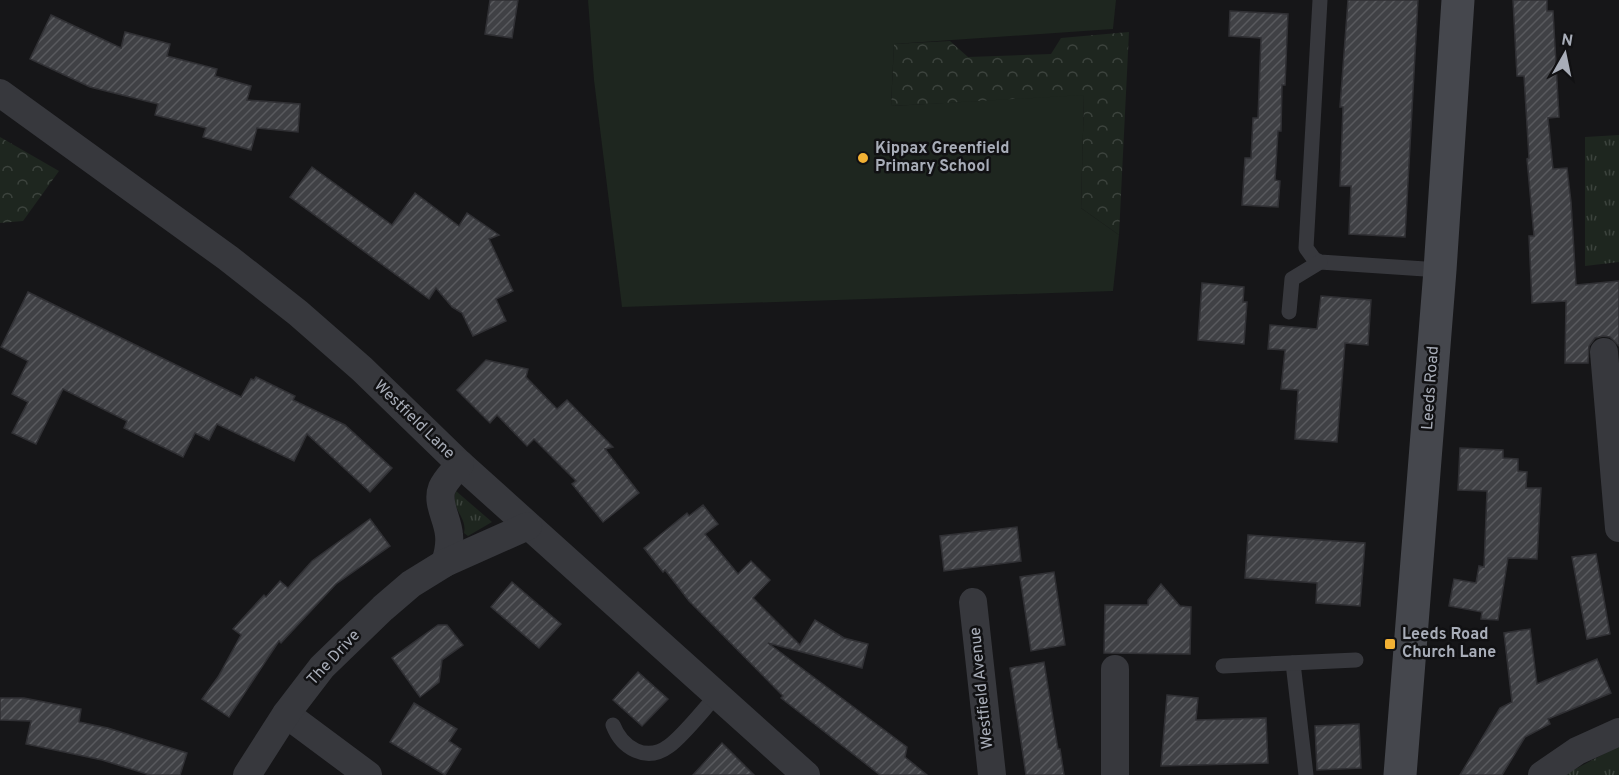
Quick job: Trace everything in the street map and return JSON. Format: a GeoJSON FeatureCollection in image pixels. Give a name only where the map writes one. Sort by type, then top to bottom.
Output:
{"type":"FeatureCollection","features":[{"type":"Feature","properties":{"kind":"main road","name":"Leeds Road"},"geometry":{"type":"LineString","coordinates":[[1400,775],[1440,270],[1458,0]]}},
{"type":"Feature","properties":{"kind":"street","name":"Westfield Lane"},"geometry":{"type":"LineString","coordinates":[[0,93],[228,258],[298,313],[362,369],[528,526],[806,775]]}},
{"type":"Feature","properties":{"kind":"street"},"geometry":{"type":"LineString","coordinates":[[1604,352],[1619,528]]}},
{"type":"Feature","properties":{"kind":"street"},"geometry":{"type":"LineString","coordinates":[[445,563],[450,535],[440,498],[441,489],[460,464]]}},
{"type":"Feature","properties":{"kind":"street","name":"The Drive"},"geometry":{"type":"LineString","coordinates":[[247,775],[286,714],[322,667],[348,640],[411,584],[445,563],[528,526]]}},
{"type":"Feature","properties":{"kind":"street","name":"Westfield Avenue"},"geometry":{"type":"LineString","coordinates":[[973,602],[992,775]]}},
{"type":"Feature","properties":{"kind":"street"},"geometry":{"type":"LineString","coordinates":[[1114,669],[1115,775]]}},
{"type":"Feature","properties":{"kind":"street"},"geometry":{"type":"LineString","coordinates":[[286,714],[368,775]]}},
{"type":"Feature","properties":{"kind":"street"},"geometry":{"type":"LineString","coordinates":[[1542,775],[1577,751],[1619,732]]}},
{"type":"Feature","properties":{"kind":"lane"},"geometry":{"type":"LineString","coordinates":[[1320,0],[1306,241],[1309,254],[1320,262],[1440,270]]}},
{"type":"Feature","properties":{"kind":"lane"},"geometry":{"type":"LineString","coordinates":[[1290,312],[1292,279],[1320,262]]}},
{"type":"Feature","properties":{"kind":"lane"},"geometry":{"type":"LineString","coordinates":[[1223,666],[1356,660]]}},
{"type":"Feature","properties":{"kind":"lane"},"geometry":{"type":"LineString","coordinates":[[1293,663],[1306,775]]}},
{"type":"Feature","properties":{"kind":"lane"},"geometry":{"type":"LineString","coordinates":[[613,725],[617,736],[625,745],[636,751],[659,752],[670,746],[717,695]]}},
{"type":"Feature","properties":{"kind":"green space","name":"Kippax Greenfield Primary School"},"geometry":{"type":"Polygon","coordinates":[[[588,0],[1116,0],[1113,29],[894,44],[891,106],[1084,95],[1081,208],[1119,235],[1113,291],[622,307],[594,80],[588,0]]]}},
{"type":"Feature","properties":{"kind":"green space"},"geometry":{"type":"Polygon","coordinates":[[[1129,32],[1119,235],[1081,208],[1084,96],[891,106],[894,44],[950,41],[968,57],[1051,54],[1061,38],[1129,32]]]}},
{"type":"Feature","properties":{"kind":"green space"},"geometry":{"type":"Polygon","coordinates":[[[1619,135],[1619,262],[1585,266],[1585,137],[1619,135]]]}},
{"type":"Feature","properties":{"kind":"green space"},"geometry":{"type":"Polygon","coordinates":[[[0,137],[59,171],[23,221],[0,223],[0,137]]]}},
{"type":"Feature","properties":{"kind":"green space"},"geometry":{"type":"Polygon","coordinates":[[[456,491],[492,522],[468,536],[464,533],[465,527],[454,497],[456,491]]]}},
{"type":"Feature","properties":{"kind":"green space"},"geometry":{"type":"Polygon","coordinates":[[[1619,746],[1619,775],[1564,775],[1619,746]]]}},
{"type":"Feature","properties":{"kind":"building"},"geometry":{"type":"Polygon","coordinates":[[[490,0],[518,0],[512,38],[485,34],[490,0]]]}},
{"type":"Feature","properties":{"kind":"building"},"geometry":{"type":"Polygon","coordinates":[[[1348,0],[1418,0],[1405,237],[1349,234],[1351,186],[1340,186],[1343,107],[1340,107],[1348,0]]]}},
{"type":"Feature","properties":{"kind":"building"},"geometry":{"type":"Polygon","coordinates":[[[1513,0],[1547,0],[1547,11],[1553,11],[1559,117],[1548,118],[1553,169],[1567,168],[1576,285],[1619,281],[1619,346],[1610,337],[1595,338],[1589,346],[1588,363],[1565,363],[1566,301],[1532,303],[1529,236],[1534,236],[1527,159],[1529,158],[1524,76],[1517,76],[1513,0]]]}},
{"type":"Feature","properties":{"kind":"building"},"geometry":{"type":"Polygon","coordinates":[[[1230,11],[1288,14],[1285,85],[1282,85],[1281,131],[1278,131],[1275,180],[1280,181],[1278,207],[1242,205],[1245,158],[1251,158],[1253,118],[1258,118],[1261,38],[1229,36],[1230,11]]]}},
{"type":"Feature","properties":{"kind":"building"},"geometry":{"type":"Polygon","coordinates":[[[51,15],[121,48],[125,32],[170,44],[167,56],[217,69],[215,76],[251,86],[247,100],[300,104],[298,132],[257,128],[251,150],[203,137],[206,128],[155,115],[158,104],[90,87],[30,59],[51,15]]]}},
{"type":"Feature","properties":{"kind":"building"},"geometry":{"type":"Polygon","coordinates":[[[312,167],[392,225],[415,193],[459,226],[467,213],[499,235],[489,239],[513,291],[496,299],[506,321],[473,336],[462,313],[452,307],[436,288],[429,299],[290,197],[312,167]]]}},
{"type":"Feature","properties":{"kind":"building"},"geometry":{"type":"Polygon","coordinates":[[[1202,283],[1244,287],[1243,302],[1247,302],[1244,344],[1198,340],[1202,283]]]}},
{"type":"Feature","properties":{"kind":"building"},"geometry":{"type":"Polygon","coordinates":[[[28,292],[241,397],[251,379],[254,380],[256,377],[295,396],[293,400],[345,425],[392,468],[370,492],[307,434],[294,461],[217,424],[209,440],[195,433],[183,457],[124,428],[127,421],[63,389],[36,444],[12,433],[28,402],[12,394],[28,361],[1,347],[28,292]]]}},
{"type":"Feature","properties":{"kind":"building"},"geometry":{"type":"Polygon","coordinates":[[[1321,296],[1371,300],[1368,345],[1345,343],[1337,442],[1295,439],[1298,390],[1281,389],[1285,350],[1268,349],[1270,325],[1317,329],[1321,296]]]}},
{"type":"Feature","properties":{"kind":"building"},"geometry":{"type":"Polygon","coordinates":[[[486,360],[528,369],[526,377],[557,409],[567,400],[613,447],[605,449],[639,493],[603,522],[572,484],[576,481],[534,439],[527,446],[497,415],[490,423],[457,390],[486,360]]]}},
{"type":"Feature","properties":{"kind":"building"},"geometry":{"type":"Polygon","coordinates":[[[1460,448],[1503,450],[1503,458],[1518,459],[1518,471],[1527,472],[1526,488],[1541,488],[1537,559],[1508,558],[1498,620],[1481,619],[1482,612],[1449,606],[1454,579],[1476,583],[1479,566],[1484,567],[1487,491],[1458,490],[1460,448]]]}},
{"type":"Feature","properties":{"kind":"building"},"geometry":{"type":"Polygon","coordinates":[[[703,505],[718,524],[705,534],[738,574],[751,561],[770,580],[753,598],[800,645],[815,620],[844,638],[868,644],[862,668],[768,643],[907,747],[905,757],[927,775],[880,775],[781,698],[783,696],[689,601],[665,570],[663,572],[644,548],[687,513],[689,516],[703,505]]]}},
{"type":"Feature","properties":{"kind":"building"},"geometry":{"type":"Polygon","coordinates":[[[370,519],[390,546],[336,584],[281,643],[279,641],[229,717],[202,699],[218,677],[241,635],[233,629],[264,595],[266,597],[280,581],[288,588],[312,561],[370,519]]]}},
{"type":"Feature","properties":{"kind":"building"},"geometry":{"type":"Polygon","coordinates":[[[1017,527],[1021,561],[944,571],[940,536],[1017,527]]]}},
{"type":"Feature","properties":{"kind":"building"},"geometry":{"type":"Polygon","coordinates":[[[1248,535],[1365,543],[1360,606],[1316,603],[1317,583],[1245,578],[1248,535]]]}},
{"type":"Feature","properties":{"kind":"building"},"geometry":{"type":"Polygon","coordinates":[[[1596,554],[1610,634],[1587,639],[1572,557],[1596,554]]]}},
{"type":"Feature","properties":{"kind":"building"},"geometry":{"type":"Polygon","coordinates":[[[1054,572],[1065,645],[1031,651],[1020,577],[1054,572]]]}},
{"type":"Feature","properties":{"kind":"building"},"geometry":{"type":"Polygon","coordinates":[[[512,582],[561,624],[539,648],[491,607],[512,582]]]}},
{"type":"Feature","properties":{"kind":"building"},"geometry":{"type":"Polygon","coordinates":[[[1161,584],[1180,606],[1191,607],[1190,654],[1104,653],[1105,605],[1148,605],[1148,600],[1161,584]]]}},
{"type":"Feature","properties":{"kind":"building"},"geometry":{"type":"Polygon","coordinates":[[[438,625],[447,625],[463,645],[442,660],[439,682],[420,697],[392,658],[438,625]]]}},
{"type":"Feature","properties":{"kind":"building"},"geometry":{"type":"Polygon","coordinates":[[[1530,629],[1537,684],[1597,659],[1611,693],[1548,719],[1550,724],[1525,737],[1502,775],[1460,775],[1500,708],[1512,702],[1504,633],[1530,629]]]}},
{"type":"Feature","properties":{"kind":"building"},"geometry":{"type":"Polygon","coordinates":[[[1044,662],[1064,775],[1026,775],[1010,668],[1044,662]]]}},
{"type":"Feature","properties":{"kind":"building"},"geometry":{"type":"Polygon","coordinates":[[[638,672],[668,699],[642,726],[613,700],[638,672]]]}},
{"type":"Feature","properties":{"kind":"building"},"geometry":{"type":"Polygon","coordinates":[[[1167,695],[1198,698],[1196,720],[1266,718],[1268,763],[1161,766],[1167,695]]]}},
{"type":"Feature","properties":{"kind":"building"},"geometry":{"type":"Polygon","coordinates":[[[0,698],[24,698],[81,709],[79,722],[108,728],[187,753],[180,775],[150,775],[102,760],[26,744],[31,721],[0,720],[0,698]]]}},
{"type":"Feature","properties":{"kind":"building"},"geometry":{"type":"Polygon","coordinates":[[[414,703],[457,729],[449,741],[461,749],[445,775],[390,742],[414,703]]]}},
{"type":"Feature","properties":{"kind":"building"},"geometry":{"type":"Polygon","coordinates":[[[1359,724],[1361,768],[1317,770],[1315,726],[1359,724]]]}},
{"type":"Feature","properties":{"kind":"building"},"geometry":{"type":"Polygon","coordinates":[[[722,743],[754,775],[693,775],[722,743]]]}},
{"type":"Feature","properties":{"kind":"place","name":"Kippax Greenfield Primary School"},"geometry":{"type":"Point","coordinates":[863,158]}},
{"type":"Feature","properties":{"kind":"place","name":"Leeds Road Church Lane"},"geometry":{"type":"Point","coordinates":[1390,644]}}]}
